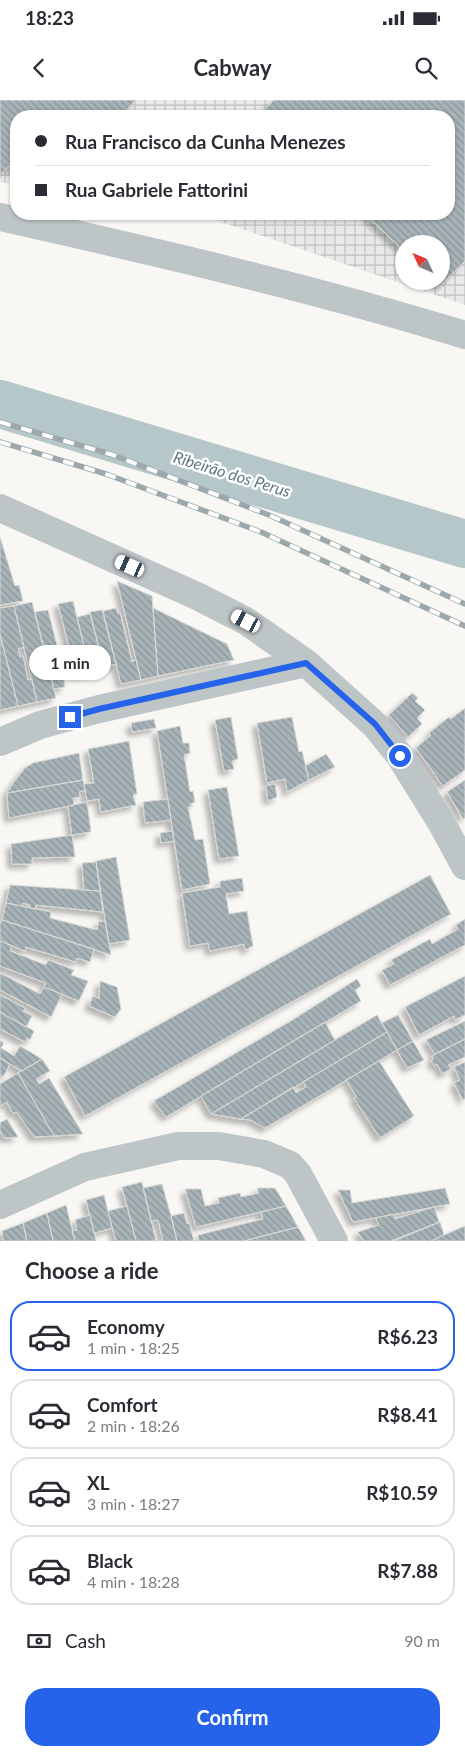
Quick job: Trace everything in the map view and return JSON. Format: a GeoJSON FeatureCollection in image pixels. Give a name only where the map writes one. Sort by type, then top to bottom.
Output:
{"type":"FeatureCollection","features":[{"type":"Feature","properties":{"kind":"street"},"geometry":{"type":"LineString","coordinates":[[13,220],[256,277],[388,311],[465,335]]}},
{"type":"Feature","properties":{"kind":"street"},"geometry":{"type":"LineString","coordinates":[[0,508],[197,596],[246,621],[306,663],[375,724],[394,748],[441,822],[465,866]]}},
{"type":"Feature","properties":{"kind":"street"},"geometry":{"type":"LineString","coordinates":[[0,742],[40,725],[99,709],[306,663]]}},
{"type":"Feature","properties":{"kind":"street"},"geometry":{"type":"LineString","coordinates":[[0,1205],[85,1167],[178,1146],[219,1146],[264,1154],[290,1165],[298,1174],[334,1241]]}},
{"type":"Feature","properties":{"kind":"shaded area"},"geometry":{"type":"Polygon","coordinates":[[[0,100],[465,100],[465,305],[421,290],[450,290],[450,235],[395,235],[395,281],[216,220],[455,220],[455,110],[10,110],[10,184],[0,182],[0,100]]]}},
{"type":"Feature","properties":{"kind":"building"},"geometry":{"type":"Polygon","coordinates":[[[0,100],[136,100],[127,110],[10,110],[10,167],[0,175],[0,100]]]}},
{"type":"Feature","properties":{"kind":"building"},"geometry":{"type":"Polygon","coordinates":[[[274,100],[465,100],[465,261],[450,276],[450,235],[395,235],[395,242],[371,220],[455,220],[455,110],[264,110],[274,100]]]}},
{"type":"Feature","properties":{"kind":"building"},"geometry":{"type":"Polygon","coordinates":[[[0,537],[15,586],[19,585],[23,601],[0,605],[0,537]]]}},
{"type":"Feature","properties":{"kind":"building"},"geometry":{"type":"Polygon","coordinates":[[[117,581],[152,596],[158,676],[141,680],[117,581]]]}},
{"type":"Feature","properties":{"kind":"building"},"geometry":{"type":"Polygon","coordinates":[[[73,601],[90,671],[76,674],[58,604],[73,601]]]}},
{"type":"Feature","properties":{"kind":"building"},"geometry":{"type":"Polygon","coordinates":[[[32,602],[56,698],[37,702],[14,606],[32,602]]]}},
{"type":"Feature","properties":{"kind":"building"},"geometry":{"type":"Polygon","coordinates":[[[14,606],[24,647],[18,649],[20,657],[23,656],[28,680],[32,679],[37,702],[18,706],[0,634],[0,608],[14,606]]]}},
{"type":"Feature","properties":{"kind":"building"},"geometry":{"type":"Polygon","coordinates":[[[116,608],[118,614],[120,613],[132,662],[136,660],[141,680],[121,684],[103,611],[116,608]]]}},
{"type":"Feature","properties":{"kind":"building"},"geometry":{"type":"Polygon","coordinates":[[[153,608],[227,644],[234,660],[158,676],[153,608]]]}},
{"type":"Feature","properties":{"kind":"building"},"geometry":{"type":"Polygon","coordinates":[[[48,610],[65,676],[63,676],[65,687],[54,689],[35,612],[48,610]]]}},
{"type":"Feature","properties":{"kind":"building"},"geometry":{"type":"Polygon","coordinates":[[[102,610],[116,664],[104,667],[90,612],[102,610]]]}},
{"type":"Feature","properties":{"kind":"building"},"geometry":{"type":"Polygon","coordinates":[[[90,614],[104,667],[90,671],[77,617],[90,614]]]}},
{"type":"Feature","properties":{"kind":"building"},"geometry":{"type":"Polygon","coordinates":[[[0,634],[18,706],[0,710],[0,634]]]}},
{"type":"Feature","properties":{"kind":"building"},"geometry":{"type":"Polygon","coordinates":[[[412,693],[418,698],[415,701],[425,710],[417,718],[422,724],[408,737],[389,715],[412,693]]]}},
{"type":"Feature","properties":{"kind":"building"},"geometry":{"type":"Polygon","coordinates":[[[465,708],[465,770],[443,786],[416,748],[431,735],[429,733],[449,717],[451,719],[465,708]]]}},
{"type":"Feature","properties":{"kind":"building"},"geometry":{"type":"Polygon","coordinates":[[[231,717],[238,759],[232,761],[234,769],[224,771],[215,720],[231,717]]]}},
{"type":"Feature","properties":{"kind":"building"},"geometry":{"type":"Polygon","coordinates":[[[292,717],[299,752],[302,751],[309,780],[287,792],[285,779],[267,783],[257,723],[292,717]]]}},
{"type":"Feature","properties":{"kind":"building"},"geometry":{"type":"Polygon","coordinates":[[[154,719],[156,728],[132,732],[131,723],[154,719]]]}},
{"type":"Feature","properties":{"kind":"building"},"geometry":{"type":"Polygon","coordinates":[[[180,726],[183,743],[189,743],[190,753],[184,755],[190,792],[193,791],[195,802],[190,804],[192,806],[188,807],[195,840],[203,839],[210,884],[182,890],[157,731],[180,726]]]}},
{"type":"Feature","properties":{"kind":"building"},"geometry":{"type":"Polygon","coordinates":[[[129,741],[137,794],[133,795],[136,805],[101,812],[99,799],[87,801],[84,784],[94,783],[88,749],[129,741]]]}},
{"type":"Feature","properties":{"kind":"building"},"geometry":{"type":"Polygon","coordinates":[[[79,753],[83,780],[7,793],[25,768],[33,763],[79,753]]]}},
{"type":"Feature","properties":{"kind":"building"},"geometry":{"type":"Polygon","coordinates":[[[326,754],[335,767],[309,780],[305,766],[326,754]]]}},
{"type":"Feature","properties":{"kind":"building"},"geometry":{"type":"Polygon","coordinates":[[[83,780],[85,790],[79,792],[80,797],[73,798],[74,805],[9,818],[7,793],[83,780]]]}},
{"type":"Feature","properties":{"kind":"building"},"geometry":{"type":"Polygon","coordinates":[[[465,780],[465,818],[463,819],[447,792],[465,780]]]}},
{"type":"Feature","properties":{"kind":"building"},"geometry":{"type":"Polygon","coordinates":[[[275,784],[277,797],[268,801],[266,786],[275,784]]]}},
{"type":"Feature","properties":{"kind":"building"},"geometry":{"type":"Polygon","coordinates":[[[227,787],[239,856],[219,859],[208,790],[227,787]]]}},
{"type":"Feature","properties":{"kind":"building"},"geometry":{"type":"Polygon","coordinates":[[[168,799],[171,820],[145,823],[143,802],[168,799]]]}},
{"type":"Feature","properties":{"kind":"building"},"geometry":{"type":"Polygon","coordinates":[[[87,802],[91,832],[72,835],[68,806],[87,802]]]}},
{"type":"Feature","properties":{"kind":"building"},"geometry":{"type":"Polygon","coordinates":[[[172,831],[174,841],[161,843],[160,833],[172,831]]]}},
{"type":"Feature","properties":{"kind":"building"},"geometry":{"type":"Polygon","coordinates":[[[72,835],[75,857],[32,858],[32,864],[12,864],[11,844],[72,835]]]}},
{"type":"Feature","properties":{"kind":"building"},"geometry":{"type":"Polygon","coordinates":[[[116,857],[130,940],[109,944],[96,861],[116,857]]]}},
{"type":"Feature","properties":{"kind":"building"},"geometry":{"type":"Polygon","coordinates":[[[96,862],[100,891],[84,890],[82,863],[96,862]]]}},
{"type":"Feature","properties":{"kind":"building"},"geometry":{"type":"Polygon","coordinates":[[[430,875],[451,914],[85,1116],[64,1077],[430,875]]]}},
{"type":"Feature","properties":{"kind":"building"},"geometry":{"type":"Polygon","coordinates":[[[242,878],[244,891],[226,894],[229,914],[247,911],[253,946],[245,950],[244,944],[210,951],[208,943],[190,946],[182,893],[220,887],[220,881],[242,878]]]}},
{"type":"Feature","properties":{"kind":"building"},"geometry":{"type":"Polygon","coordinates":[[[10,885],[100,891],[103,912],[36,905],[35,909],[29,908],[30,905],[23,903],[22,906],[6,903],[10,885]]]}},
{"type":"Feature","properties":{"kind":"building"},"geometry":{"type":"Polygon","coordinates":[[[6,903],[51,912],[50,918],[97,930],[99,921],[105,922],[111,955],[2,920],[6,903]]]}},
{"type":"Feature","properties":{"kind":"building"},"geometry":{"type":"Polygon","coordinates":[[[465,919],[465,945],[390,985],[382,970],[394,964],[391,960],[430,939],[432,944],[458,929],[456,925],[465,919]]]}},
{"type":"Feature","properties":{"kind":"building"},"geometry":{"type":"Polygon","coordinates":[[[2,920],[94,949],[90,962],[77,958],[76,962],[26,947],[25,951],[0,941],[0,923],[2,920]]]}},
{"type":"Feature","properties":{"kind":"building"},"geometry":{"type":"Polygon","coordinates":[[[0,941],[12,946],[10,951],[46,965],[48,960],[74,970],[71,975],[88,981],[79,1001],[44,987],[46,983],[0,966],[0,941]]]}},
{"type":"Feature","properties":{"kind":"building"},"geometry":{"type":"Polygon","coordinates":[[[0,973],[40,994],[44,987],[62,994],[51,1017],[0,990],[0,973]]]}},
{"type":"Feature","properties":{"kind":"building"},"geometry":{"type":"Polygon","coordinates":[[[465,976],[465,1015],[455,1020],[454,1016],[419,1035],[405,1007],[465,976]]]}},
{"type":"Feature","properties":{"kind":"building"},"geometry":{"type":"Polygon","coordinates":[[[357,979],[361,986],[355,990],[361,1001],[166,1117],[154,1101],[294,1019],[357,979]]]}},
{"type":"Feature","properties":{"kind":"building"},"geometry":{"type":"Polygon","coordinates":[[[100,981],[117,987],[121,1009],[115,1017],[89,1006],[93,996],[99,999],[100,981]]]}},
{"type":"Feature","properties":{"kind":"building"},"geometry":{"type":"Polygon","coordinates":[[[0,995],[25,1008],[23,1011],[32,1016],[26,1027],[0,1012],[0,995]]]}},
{"type":"Feature","properties":{"kind":"building"},"geometry":{"type":"Polygon","coordinates":[[[0,1012],[34,1031],[30,1040],[27,1038],[25,1042],[0,1029],[0,1012]]]}},
{"type":"Feature","properties":{"kind":"building"},"geometry":{"type":"Polygon","coordinates":[[[377,1015],[387,1032],[241,1119],[211,1114],[377,1015]]]}},
{"type":"Feature","properties":{"kind":"building"},"geometry":{"type":"Polygon","coordinates":[[[398,1015],[413,1041],[397,1050],[382,1023],[398,1015]]]}},
{"type":"Feature","properties":{"kind":"building"},"geometry":{"type":"Polygon","coordinates":[[[465,1021],[465,1039],[435,1054],[426,1040],[465,1021]]]}},
{"type":"Feature","properties":{"kind":"building"},"geometry":{"type":"Polygon","coordinates":[[[325,1022],[335,1040],[211,1114],[201,1096],[325,1022]]]}},
{"type":"Feature","properties":{"kind":"building"},"geometry":{"type":"Polygon","coordinates":[[[387,1032],[397,1050],[372,1065],[265,1128],[251,1120],[241,1119],[293,1087],[296,1093],[306,1087],[303,1082],[387,1032]]]}},
{"type":"Feature","properties":{"kind":"building"},"geometry":{"type":"Polygon","coordinates":[[[465,1039],[465,1057],[448,1065],[451,1069],[442,1074],[437,1064],[434,1066],[431,1061],[434,1059],[432,1056],[465,1039]]]}},
{"type":"Feature","properties":{"kind":"building"},"geometry":{"type":"Polygon","coordinates":[[[0,1040],[4,1043],[1,1048],[14,1056],[20,1046],[42,1059],[22,1071],[0,1058],[0,1040]]]}},
{"type":"Feature","properties":{"kind":"building"},"geometry":{"type":"Polygon","coordinates":[[[413,1041],[424,1060],[407,1068],[397,1050],[413,1041]]]}},
{"type":"Feature","properties":{"kind":"building"},"geometry":{"type":"Polygon","coordinates":[[[0,1058],[10,1064],[3,1077],[0,1075],[0,1058]]]}},
{"type":"Feature","properties":{"kind":"building"},"geometry":{"type":"Polygon","coordinates":[[[42,1059],[50,1071],[36,1079],[39,1084],[49,1078],[83,1134],[54,1136],[18,1073],[42,1059]]]}},
{"type":"Feature","properties":{"kind":"building"},"geometry":{"type":"Polygon","coordinates":[[[379,1061],[414,1116],[380,1138],[354,1098],[357,1097],[346,1080],[379,1061]]]}},
{"type":"Feature","properties":{"kind":"building"},"geometry":{"type":"Polygon","coordinates":[[[465,1062],[465,1099],[463,1100],[454,1083],[460,1080],[454,1067],[465,1062]]]}},
{"type":"Feature","properties":{"kind":"building"},"geometry":{"type":"Polygon","coordinates":[[[18,1073],[54,1136],[34,1137],[17,1112],[13,1113],[7,1102],[0,1106],[0,1084],[18,1073]]]}},
{"type":"Feature","properties":{"kind":"building"},"geometry":{"type":"Polygon","coordinates":[[[7,1119],[18,1137],[4,1138],[0,1131],[0,1123],[7,1119]]]}},
{"type":"Feature","properties":{"kind":"building"},"geometry":{"type":"Polygon","coordinates":[[[142,1182],[156,1241],[136,1241],[122,1187],[142,1182]]]}},
{"type":"Feature","properties":{"kind":"building"},"geometry":{"type":"Polygon","coordinates":[[[162,1184],[177,1241],[159,1241],[163,1240],[158,1220],[151,1221],[143,1188],[162,1184]]]}},
{"type":"Feature","properties":{"kind":"building"},"geometry":{"type":"Polygon","coordinates":[[[257,1188],[275,1188],[286,1206],[196,1227],[185,1189],[201,1189],[205,1206],[219,1203],[218,1198],[240,1193],[241,1197],[259,1193],[257,1188]]]}},
{"type":"Feature","properties":{"kind":"building"},"geometry":{"type":"Polygon","coordinates":[[[445,1188],[450,1204],[353,1222],[338,1190],[350,1190],[352,1203],[445,1188]]]}},
{"type":"Feature","properties":{"kind":"building"},"geometry":{"type":"Polygon","coordinates":[[[104,1195],[112,1228],[94,1233],[86,1200],[104,1195]]]}},
{"type":"Feature","properties":{"kind":"building"},"geometry":{"type":"Polygon","coordinates":[[[66,1205],[75,1241],[53,1241],[47,1213],[66,1205]]]}},
{"type":"Feature","properties":{"kind":"building"},"geometry":{"type":"Polygon","coordinates":[[[127,1206],[136,1241],[116,1241],[108,1211],[127,1206]]]}},
{"type":"Feature","properties":{"kind":"building"},"geometry":{"type":"Polygon","coordinates":[[[286,1206],[298,1227],[244,1241],[199,1241],[198,1235],[263,1219],[261,1212],[286,1206]]]}},
{"type":"Feature","properties":{"kind":"building"},"geometry":{"type":"Polygon","coordinates":[[[434,1207],[439,1222],[391,1241],[363,1241],[358,1232],[379,1225],[376,1218],[393,1214],[395,1219],[434,1207]]]}},
{"type":"Feature","properties":{"kind":"building"},"geometry":{"type":"Polygon","coordinates":[[[47,1213],[53,1241],[27,1241],[23,1223],[47,1213]]]}},
{"type":"Feature","properties":{"kind":"building"},"geometry":{"type":"Polygon","coordinates":[[[184,1213],[194,1241],[177,1241],[171,1216],[184,1213]]]}},
{"type":"Feature","properties":{"kind":"building"},"geometry":{"type":"Polygon","coordinates":[[[90,1215],[96,1241],[75,1241],[72,1231],[77,1230],[75,1220],[90,1215]]]}},
{"type":"Feature","properties":{"kind":"building"},"geometry":{"type":"Polygon","coordinates":[[[440,1222],[444,1235],[431,1241],[394,1241],[440,1222]]]}},
{"type":"Feature","properties":{"kind":"building"},"geometry":{"type":"Polygon","coordinates":[[[23,1223],[27,1241],[3,1241],[2,1231],[23,1223]]]}},
{"type":"Feature","properties":{"kind":"building"},"geometry":{"type":"Polygon","coordinates":[[[465,1226],[465,1241],[431,1241],[444,1235],[465,1226]]]}},
{"type":"Feature","properties":{"kind":"building"},"geometry":{"type":"Polygon","coordinates":[[[298,1227],[306,1241],[244,1241],[298,1227]]]}},
{"type":"Feature","properties":{"kind":"waterway","name":"Ribeirão dos Perus"},"geometry":{"type":"LineString","coordinates":[[0,404],[465,544]]}},
{"type":"Feature","properties":{"kind":"railway"},"geometry":{"type":"LineString","coordinates":[[0,422],[113,455],[269,515],[465,604]]}},
{"type":"Feature","properties":{"kind":"railway"},"geometry":{"type":"LineString","coordinates":[[0,442],[106,474],[261,532],[465,626]]}},
{"type":"Feature","properties":{"kind":"route"},"geometry":{"type":"LineString","coordinates":[[70,717],[306,663],[375,724],[400,756]]}}]}
